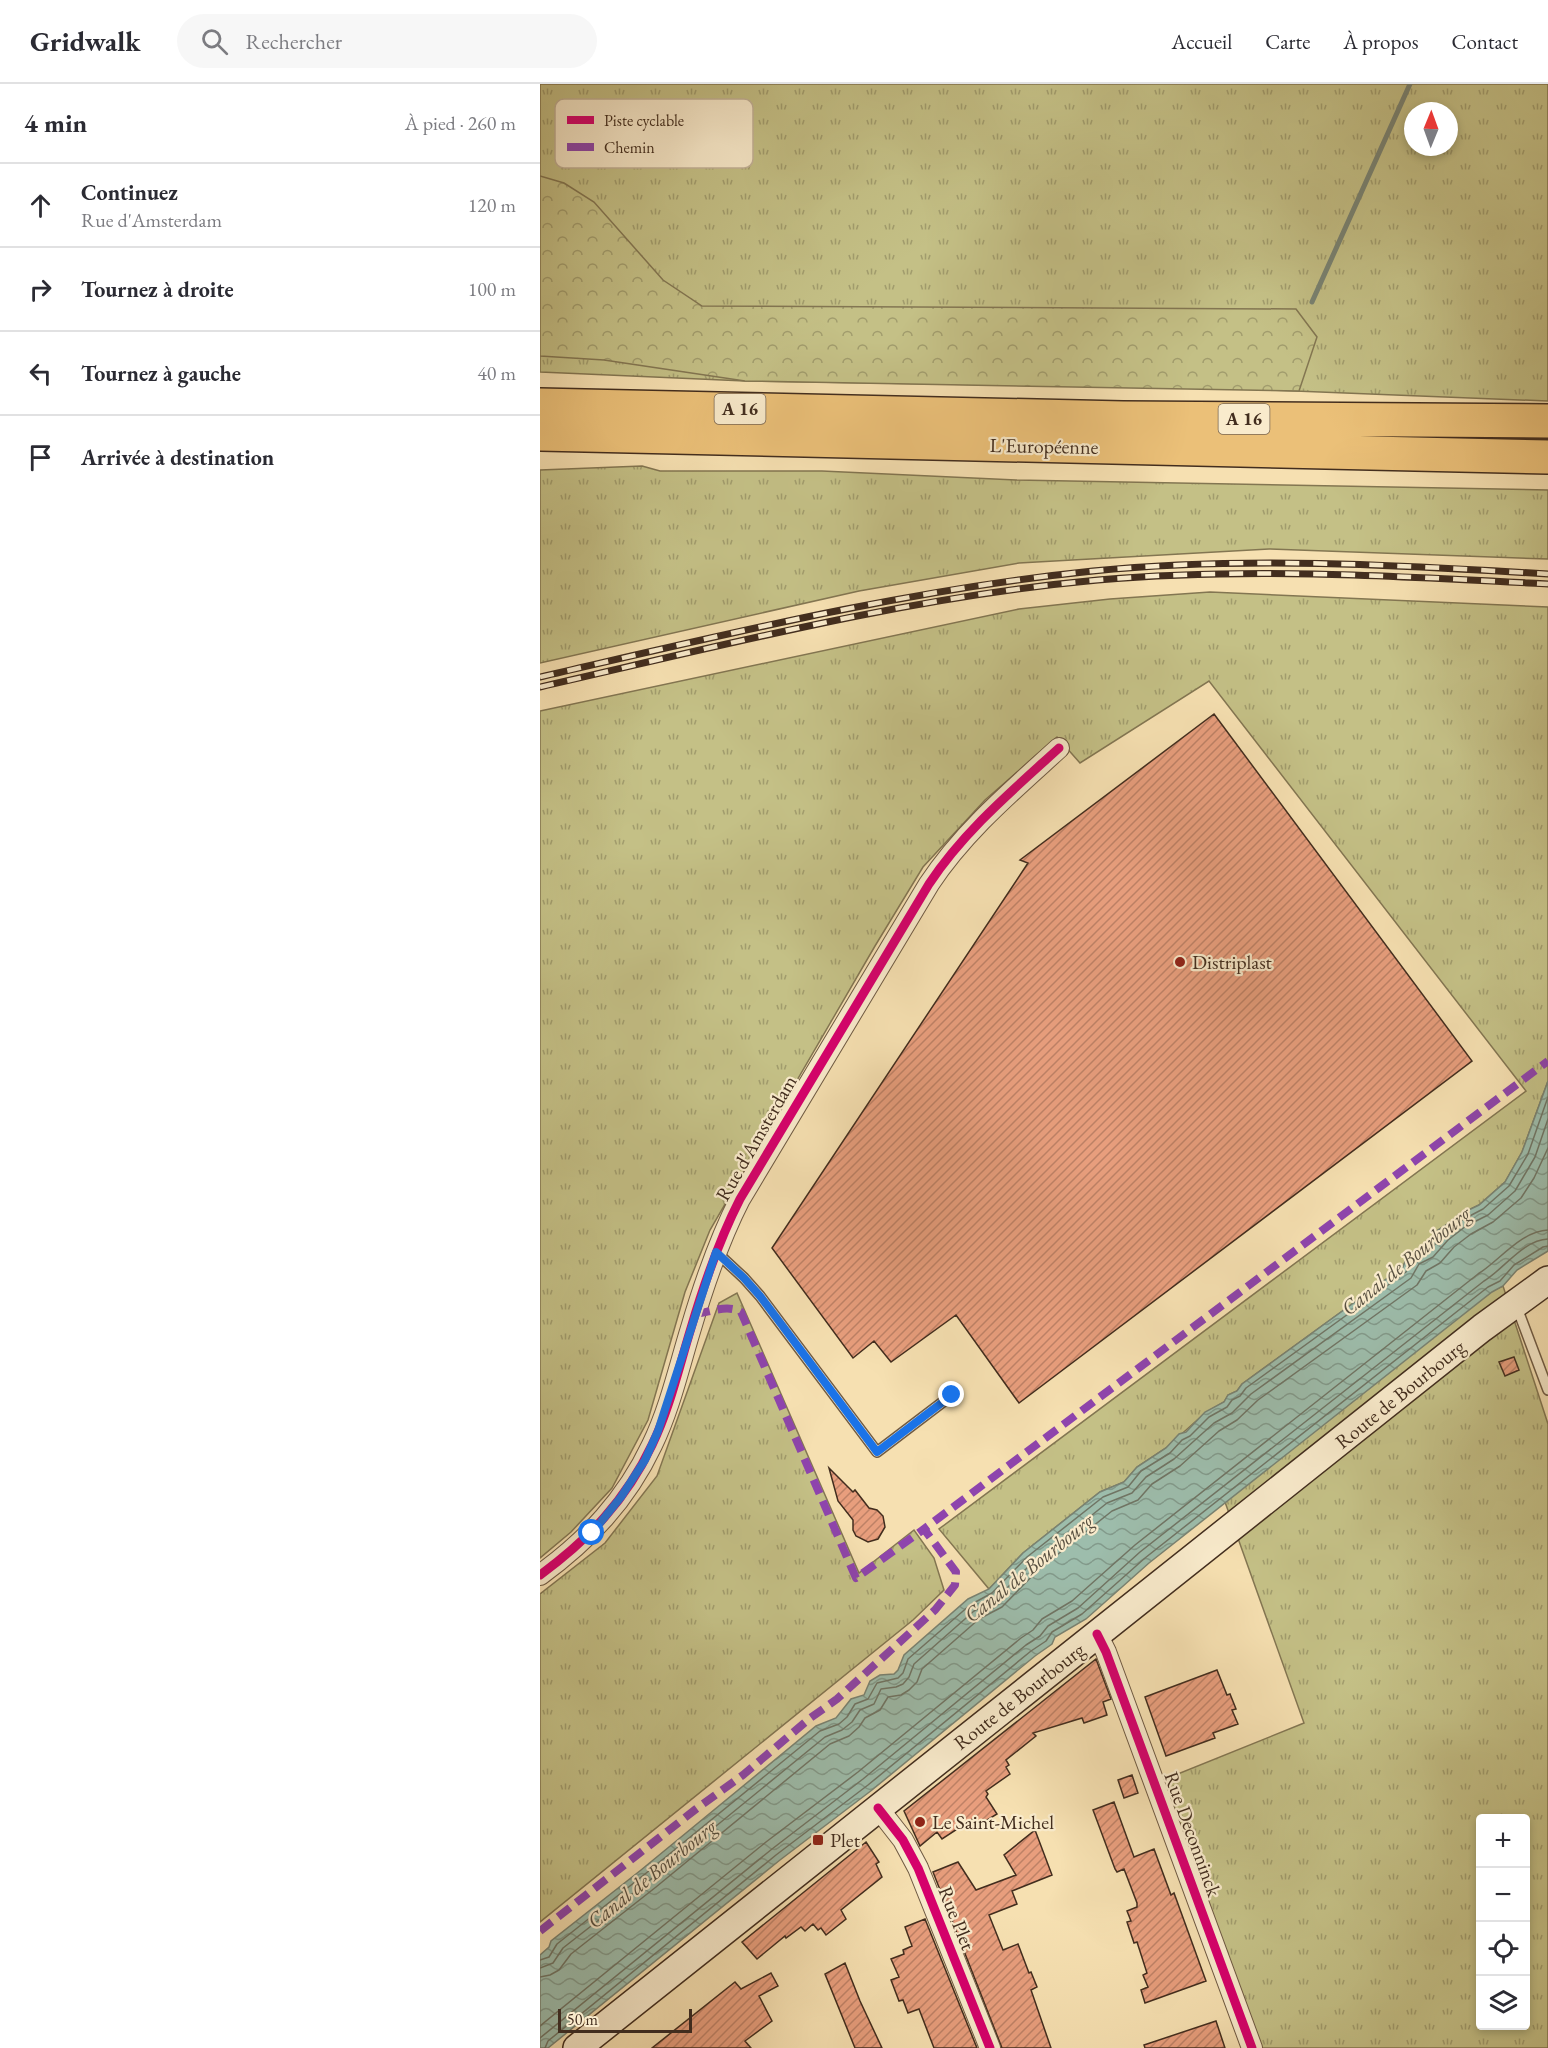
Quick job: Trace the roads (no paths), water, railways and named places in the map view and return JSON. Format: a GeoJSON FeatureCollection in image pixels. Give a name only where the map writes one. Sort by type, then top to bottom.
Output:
{"type":"FeatureCollection","features":[{"type":"Feature","properties":{"kind":"highway"},"geometry":{"type":"LineString","coordinates":[[540,390],[644,394],[940,414]]}},
{"type":"Feature","properties":{"kind":"highway","name":"L'Européenne"},"geometry":{"type":"LineString","coordinates":[[540,405],[1123,418],[1548,421]]}},
{"type":"Feature","properties":{"kind":"highway","name":"L'Européenne"},"geometry":{"type":"LineString","coordinates":[[540,434],[1548,457]]}},
{"type":"Feature","properties":{"kind":"highway"},"geometry":{"type":"LineString","coordinates":[[540,453],[614,449],[1125,448]]}},
{"type":"Feature","properties":{"kind":"main road","name":"Route de Bourbourg"},"geometry":{"type":"LineString","coordinates":[[577,2048],[1515,1303],[1548,1280]]}},
{"type":"Feature","properties":{"kind":"street","name":"Rue d'Amsterdam"},"geometry":{"type":"LineString","coordinates":[[540,1575],[592,1533],[612,1510],[645,1460],[665,1413],[716,1252],[740,1200],[896,936],[933,877],[953,851],[989,813],[1059,747]]}},
{"type":"Feature","properties":{"kind":"street","name":"Rue Deconninck"},"geometry":{"type":"LineString","coordinates":[[1097,1634],[1107,1652],[1252,2048]]}},
{"type":"Feature","properties":{"kind":"street","name":"Rue Plet"},"geometry":{"type":"LineString","coordinates":[[878,1808],[908,1848],[990,2048]]}},
{"type":"Feature","properties":{"kind":"lane"},"geometry":{"type":"LineString","coordinates":[[716,1252],[760,1296],[877,1452],[952,1395]]}},
{"type":"Feature","properties":{"kind":"lane"},"geometry":{"type":"LineString","coordinates":[[1515,1303],[1548,1390]]}},
{"type":"Feature","properties":{"kind":"water","name":"Canal de Bourbourg"},"geometry":{"type":"Polygon","coordinates":[[[1548,1081],[1548,1251],[1517,1270],[1503,1286],[1492,1292],[1149,1563],[1086,1619],[1055,1637],[1052,1644],[872,1790],[780,1860],[548,2048],[540,2048],[540,1955],[549,1947],[551,1941],[816,1726],[836,1718],[851,1699],[864,1695],[870,1681],[880,1675],[894,1674],[904,1655],[968,1599],[989,1589],[1023,1553],[1100,1492],[1124,1482],[1137,1467],[1166,1448],[1179,1434],[1186,1432],[1205,1412],[1224,1402],[1228,1395],[1237,1391],[1242,1384],[1403,1267],[1408,1254],[1425,1246],[1438,1230],[1458,1215],[1479,1205],[1505,1182],[1522,1152],[1548,1081]]]}},
{"type":"Feature","properties":{"kind":"waterway"},"geometry":{"type":"LineString","coordinates":[[1312,302],[1410,84]]}},
{"type":"Feature","properties":{"kind":"railway"},"geometry":{"type":"LineString","coordinates":[[540,677],[815,615],[953,590],[1093,571],[1150,566],[1264,563],[1377,565],[1548,574]]}},
{"type":"Feature","properties":{"kind":"railway"},"geometry":{"type":"LineString","coordinates":[[540,687],[748,639],[887,610],[1027,588],[1098,580],[1267,573],[1548,584]]}},
{"type":"Feature","properties":{"kind":"place","name":"Distriplast"},"geometry":{"type":"Point","coordinates":[1180,962]}},
{"type":"Feature","properties":{"kind":"place","name":"Le Saint-Michel"},"geometry":{"type":"Point","coordinates":[920,1822]}},
{"type":"Feature","properties":{"kind":"place","name":"Plet"},"geometry":{"type":"Point","coordinates":[818,1840]}}]}
